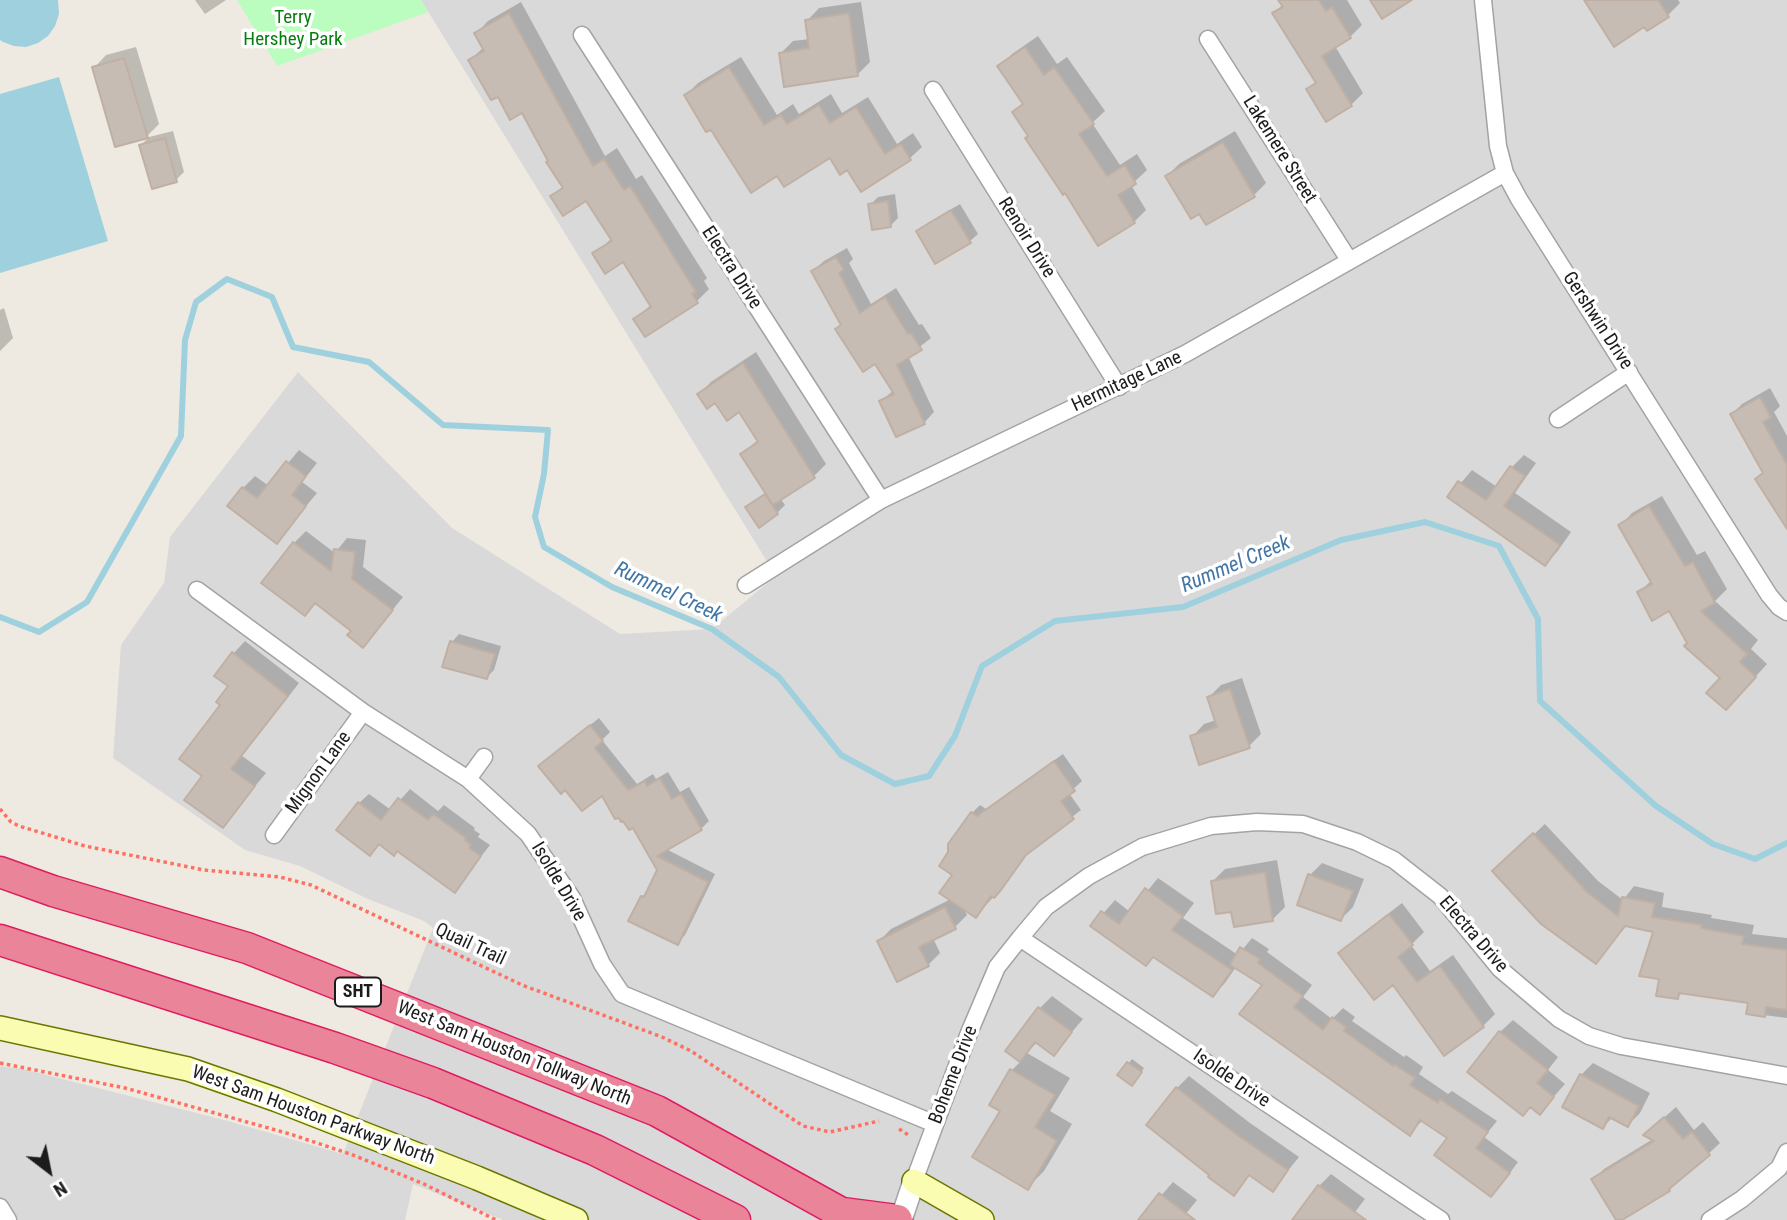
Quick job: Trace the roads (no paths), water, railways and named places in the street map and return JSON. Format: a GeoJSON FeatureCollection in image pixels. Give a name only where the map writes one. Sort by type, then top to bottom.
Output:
{"type":"FeatureCollection","features":[{"type":"Feature","properties":{"kind":"highway"},"geometry":{"type":"LineString","coordinates":[[0,858],[53,891]]}},
{"type":"Feature","properties":{"kind":"highway","name":"West Sam Houston Tollway North"},"geometry":{"type":"LineString","coordinates":[[0,872],[53,891],[247,948],[657,1111],[848,1217]]}},
{"type":"Feature","properties":{"kind":"highway"},"geometry":{"type":"LineString","coordinates":[[0,940],[335,1048],[433,1083],[573,1140],[735,1220]]}},
{"type":"Feature","properties":{"kind":"highway"},"geometry":{"type":"LineString","coordinates":[[848,1217],[905,1205]]}},
{"type":"Feature","properties":{"kind":"main road","name":"West Sam Houston Parkway North"},"geometry":{"type":"LineString","coordinates":[[0,1028],[188,1069],[290,1105],[549,1215],[576,1220]]}},
{"type":"Feature","properties":{"kind":"main road"},"geometry":{"type":"LineString","coordinates":[[905,1205],[982,1220]]}},
{"type":"Feature","properties":{"kind":"street","name":"Gershwin Drive"},"geometry":{"type":"LineString","coordinates":[[1483,0],[1498,146],[1505,173],[1769,595],[1787,612]]}},
{"type":"Feature","properties":{"kind":"street","name":"Electra Drive"},"geometry":{"type":"LineString","coordinates":[[582,35],[881,500]]}},
{"type":"Feature","properties":{"kind":"street","name":"Lakemere Street"},"geometry":{"type":"LineString","coordinates":[[1209,39],[1349,260]]}},
{"type":"Feature","properties":{"kind":"street","name":"Renoir Drive"},"geometry":{"type":"LineString","coordinates":[[933,90],[1119,387]]}},
{"type":"Feature","properties":{"kind":"street","name":"Hermitage Lane"},"geometry":{"type":"LineString","coordinates":[[746,585],[881,500],[1185,355],[1505,173]]}},
{"type":"Feature","properties":{"kind":"street"},"geometry":{"type":"LineString","coordinates":[[1558,419],[1629,372]]}},
{"type":"Feature","properties":{"kind":"street","name":"Isolde Drive"},"geometry":{"type":"LineString","coordinates":[[197,590],[363,712],[468,779],[528,834],[572,898],[603,964],[622,994],[935,1124]]}},
{"type":"Feature","properties":{"kind":"street","name":"Mignon Lane"},"geometry":{"type":"LineString","coordinates":[[274,835],[363,712]]}},
{"type":"Feature","properties":{"kind":"street"},"geometry":{"type":"LineString","coordinates":[[468,779],[484,757]]}},
{"type":"Feature","properties":{"kind":"street","name":"Electra Drive"},"geometry":{"type":"LineString","coordinates":[[1020,938],[1046,907],[1089,876],[1142,847],[1211,826],[1257,822],[1303,824],[1357,842],[1394,860],[1440,896],[1500,969],[1527,994],[1559,1018],[1589,1035],[1621,1046],[1787,1076]]}},
{"type":"Feature","properties":{"kind":"street","name":"Isolde Drive"},"geometry":{"type":"LineString","coordinates":[[1020,938],[1441,1220]]}},
{"type":"Feature","properties":{"kind":"street","name":"Boheme Drive"},"geometry":{"type":"LineString","coordinates":[[905,1205],[969,1033],[997,967],[1020,938]]}},
{"type":"Feature","properties":{"kind":"street"},"geometry":{"type":"LineString","coordinates":[[1710,1220],[1742,1199],[1779,1168],[1787,1152]]}},
{"type":"Feature","properties":{"kind":"street"},"geometry":{"type":"LineString","coordinates":[[0,1207],[8,1220]]}},
{"type":"Feature","properties":{"kind":"water"},"geometry":{"type":"Polygon","coordinates":[[[0,0],[58,0],[59,14],[55,26],[48,36],[26,47],[3,42],[0,40],[0,0]]]}},
{"type":"Feature","properties":{"kind":"water"},"geometry":{"type":"Polygon","coordinates":[[[59,77],[108,241],[0,273],[0,94],[59,77]]]}},
{"type":"Feature","properties":{"kind":"waterway","name":"Rummel Creek"},"geometry":{"type":"LineString","coordinates":[[0,617],[39,632],[87,602],[181,436],[185,340],[196,302],[227,279],[272,297],[293,347],[369,362],[443,425],[548,430],[544,474],[535,517],[544,547],[612,587],[712,629],[779,677],[841,755],[895,784],[929,776],[955,736],[982,666],[1055,621],[1183,607],[1341,540],[1425,522],[1499,546],[1538,619],[1540,701],[1656,806],[1713,844],[1755,859],[1787,843]]}},
{"type":"Feature","properties":{"kind":"park label","name":"Terry Hershey Park"},"geometry":{"type":"Point","coordinates":[293,29]}}]}
